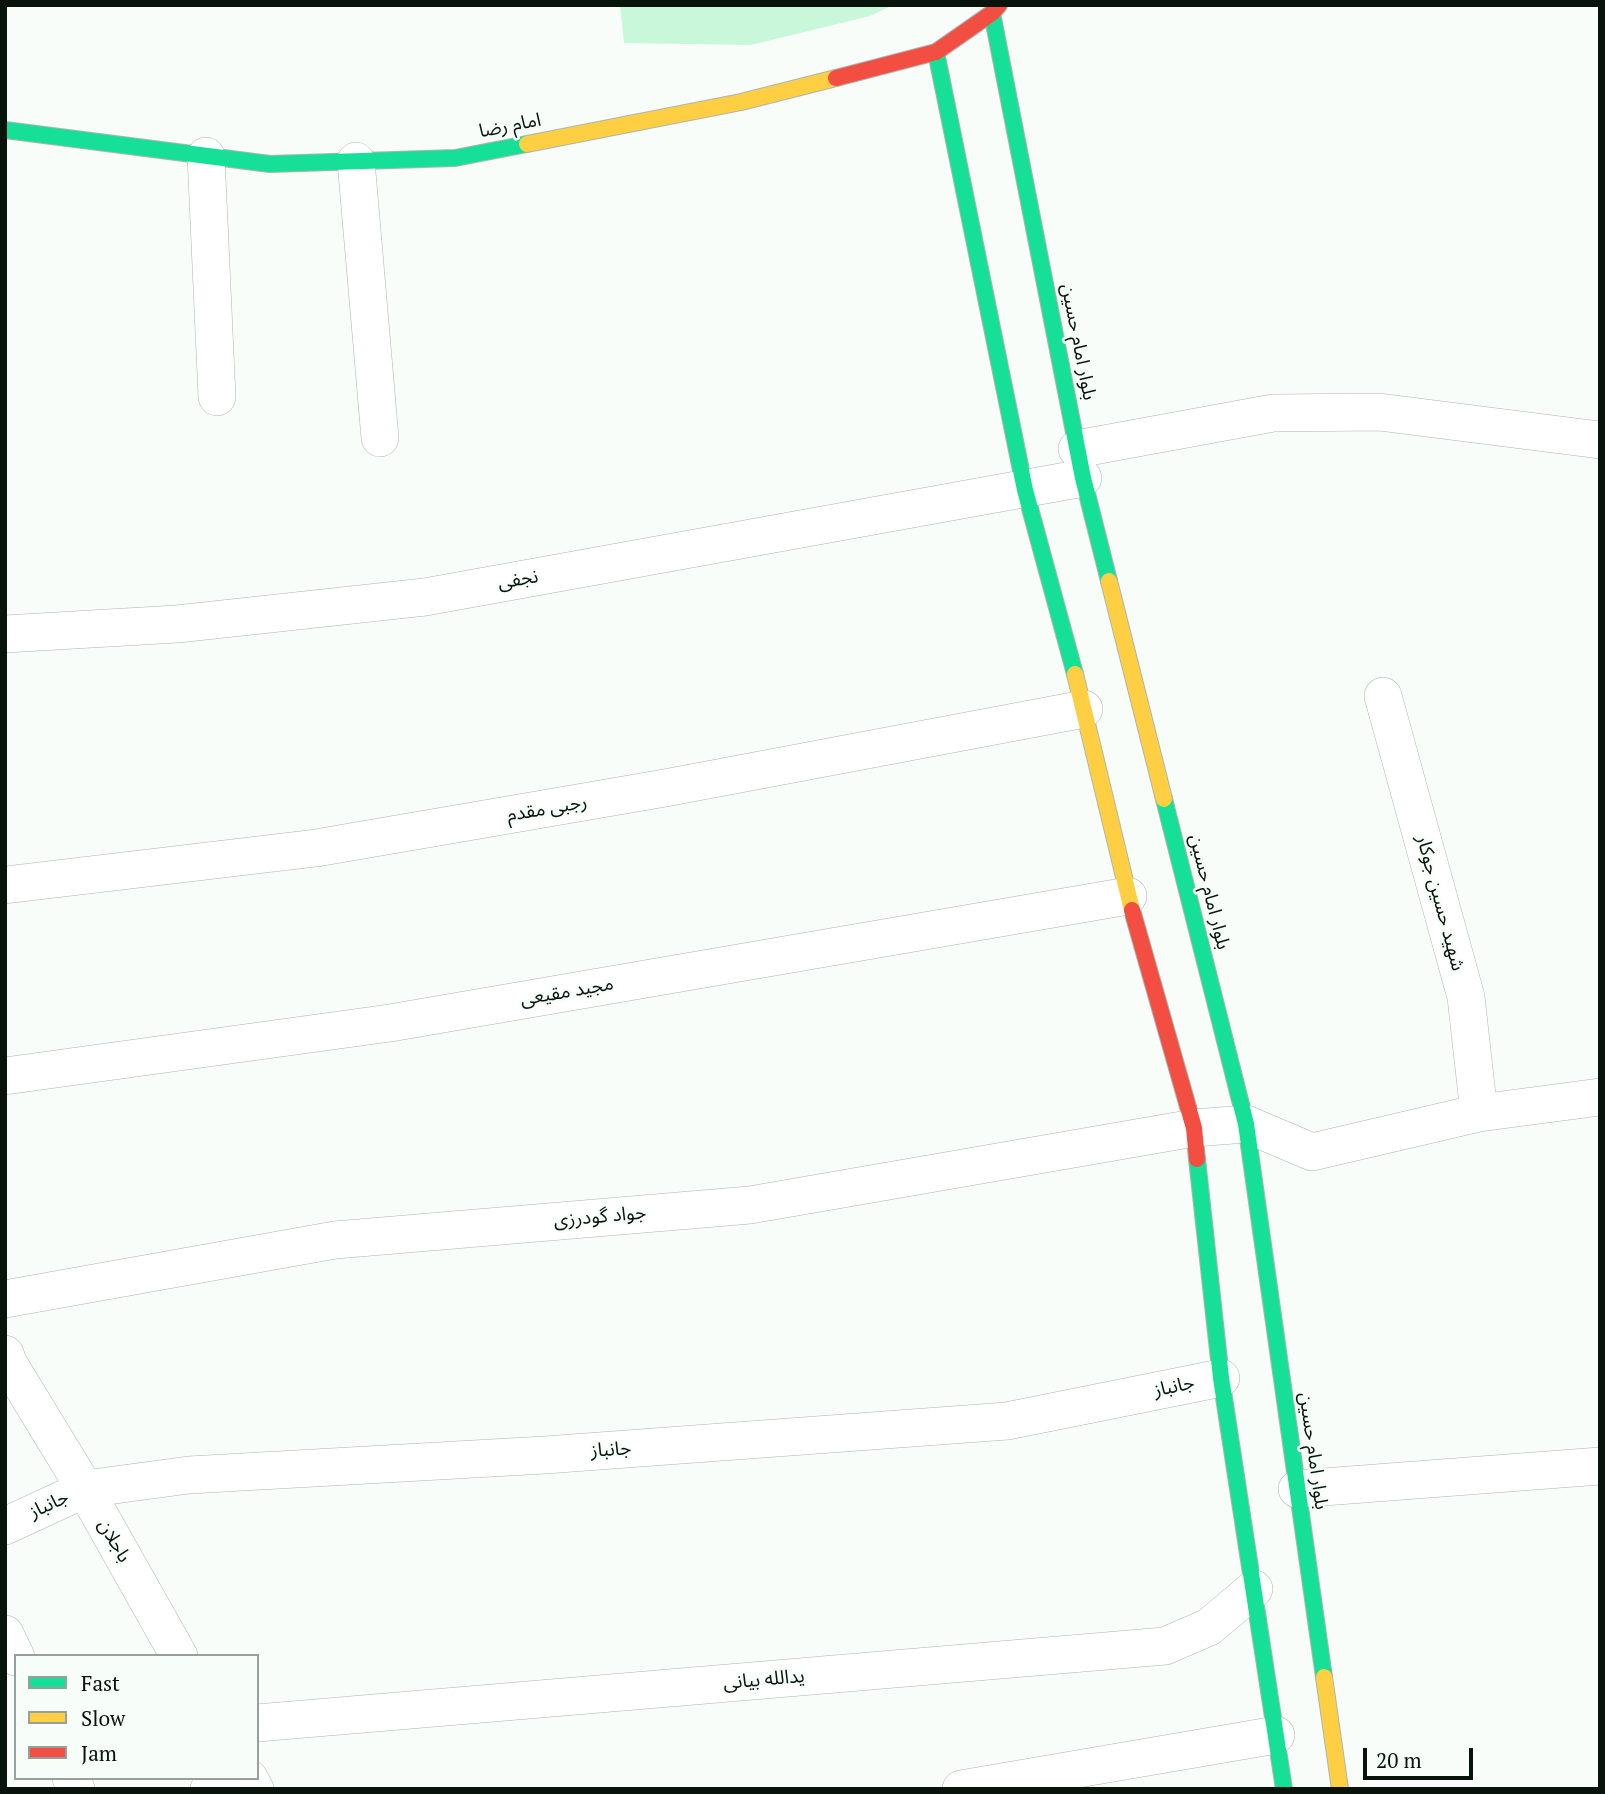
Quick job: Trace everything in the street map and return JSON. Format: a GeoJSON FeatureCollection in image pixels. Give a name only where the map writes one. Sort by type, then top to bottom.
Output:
{"type":"FeatureCollection","features":[{"type":"Feature","properties":{"kind":"main road","name":"امام رضا"},"geometry":{"type":"LineString","coordinates":[[5,131],[270,164],[455,158],[741,102],[936,52],[995,9]]}},
{"type":"Feature","properties":{"kind":"main road","name":"بلوار امام حسین"},"geometry":{"type":"LineString","coordinates":[[995,9],[1080,464],[1246,1124],[1340,1789]]}},
{"type":"Feature","properties":{"kind":"main road"},"geometry":{"type":"LineString","coordinates":[[936,52],[1026,490],[1084,709],[1128,896],[1194,1128],[1221,1378],[1284,1789]]}},
{"type":"Feature","properties":{"kind":"street"},"geometry":{"type":"LineString","coordinates":[[206,156],[217,397]]}},
{"type":"Feature","properties":{"kind":"street"},"geometry":{"type":"LineString","coordinates":[[356,161],[380,438]]}},
{"type":"Feature","properties":{"kind":"street","name":"نجفی"},"geometry":{"type":"LineString","coordinates":[[5,634],[177,624],[425,597],[1026,490],[1080,464],[1273,413],[1379,412],[1600,440]]}},
{"type":"Feature","properties":{"kind":"street","name":"شهید حسین جوکار"},"geometry":{"type":"LineString","coordinates":[[1383,696],[1466,997],[1479,1113]]}},
{"type":"Feature","properties":{"kind":"street","name":"رجبی مقدم"},"geometry":{"type":"LineString","coordinates":[[5,885],[316,848],[665,788],[1084,709]]}},
{"type":"Feature","properties":{"kind":"street","name":"مجید مقیعی"},"geometry":{"type":"LineString","coordinates":[[5,1076],[390,1023],[1128,896]]}},
{"type":"Feature","properties":{"kind":"street"},"geometry":{"type":"LineString","coordinates":[[1246,1124],[1312,1152],[1479,1113],[1600,1097]]}},
{"type":"Feature","properties":{"kind":"street","name":"جواد گودرزی"},"geometry":{"type":"LineString","coordinates":[[5,1299],[335,1240],[750,1205],[1194,1128],[1246,1124]]}},
{"type":"Feature","properties":{"kind":"street","name":"باجلان"},"geometry":{"type":"LineString","coordinates":[[7,1362],[85,1489],[179,1654]]}},
{"type":"Feature","properties":{"kind":"street","name":"جانباز"},"geometry":{"type":"LineString","coordinates":[[5,1525],[85,1489],[189,1475],[545,1455],[1007,1421],[1221,1378]]}},
{"type":"Feature","properties":{"kind":"street"},"geometry":{"type":"LineString","coordinates":[[1297,1489],[1600,1466]]}},
{"type":"Feature","properties":{"kind":"street","name":"یدالله بیانی"},"geometry":{"type":"LineString","coordinates":[[259,1723],[1164,1646],[1209,1627],[1254,1589]]}},
{"type":"Feature","properties":{"kind":"street"},"geometry":{"type":"LineString","coordinates":[[5,1634],[15,1654]]}},
{"type":"Feature","properties":{"kind":"street"},"geometry":{"type":"LineString","coordinates":[[961,1789],[1276,1735]]}},
{"type":"Feature","properties":{"kind":"green space"},"geometry":{"type":"Polygon","coordinates":[[[620,5],[893,5],[870,16],[751,45],[624,43],[620,5]]]}},
{"type":"Feature","properties":{"kind":"traffic: fast"},"geometry":{"type":"LineString","coordinates":[[992,13],[1083,478],[1109,581]]}},
{"type":"Feature","properties":{"kind":"traffic: fast"},"geometry":{"type":"LineString","coordinates":[[936,52],[1025,490],[1075,674]]}},
{"type":"Feature","properties":{"kind":"traffic: fast"},"geometry":{"type":"LineString","coordinates":[[5,130],[270,164],[455,158],[527,144]]}},
{"type":"Feature","properties":{"kind":"traffic: fast"},"geometry":{"type":"LineString","coordinates":[[1164,799],[1246,1124],[1324,1677]]}},
{"type":"Feature","properties":{"kind":"traffic: fast"},"geometry":{"type":"LineString","coordinates":[[1197,1159],[1221,1378],[1284,1789]]}},
{"type":"Feature","properties":{"kind":"traffic: slow"},"geometry":{"type":"LineString","coordinates":[[527,144],[741,102],[836,78]]}},
{"type":"Feature","properties":{"kind":"traffic: slow"},"geometry":{"type":"LineString","coordinates":[[1109,581],[1164,799]]}},
{"type":"Feature","properties":{"kind":"traffic: slow"},"geometry":{"type":"LineString","coordinates":[[1075,674],[1132,910]]}},
{"type":"Feature","properties":{"kind":"traffic: slow"},"geometry":{"type":"LineString","coordinates":[[1324,1677],[1340,1789]]}},
{"type":"Feature","properties":{"kind":"traffic: jam"},"geometry":{"type":"LineString","coordinates":[[836,78],[936,52],[992,13],[999,5]]}},
{"type":"Feature","properties":{"kind":"traffic: jam"},"geometry":{"type":"LineString","coordinates":[[1132,910],[1194,1128],[1197,1159]]}}]}
